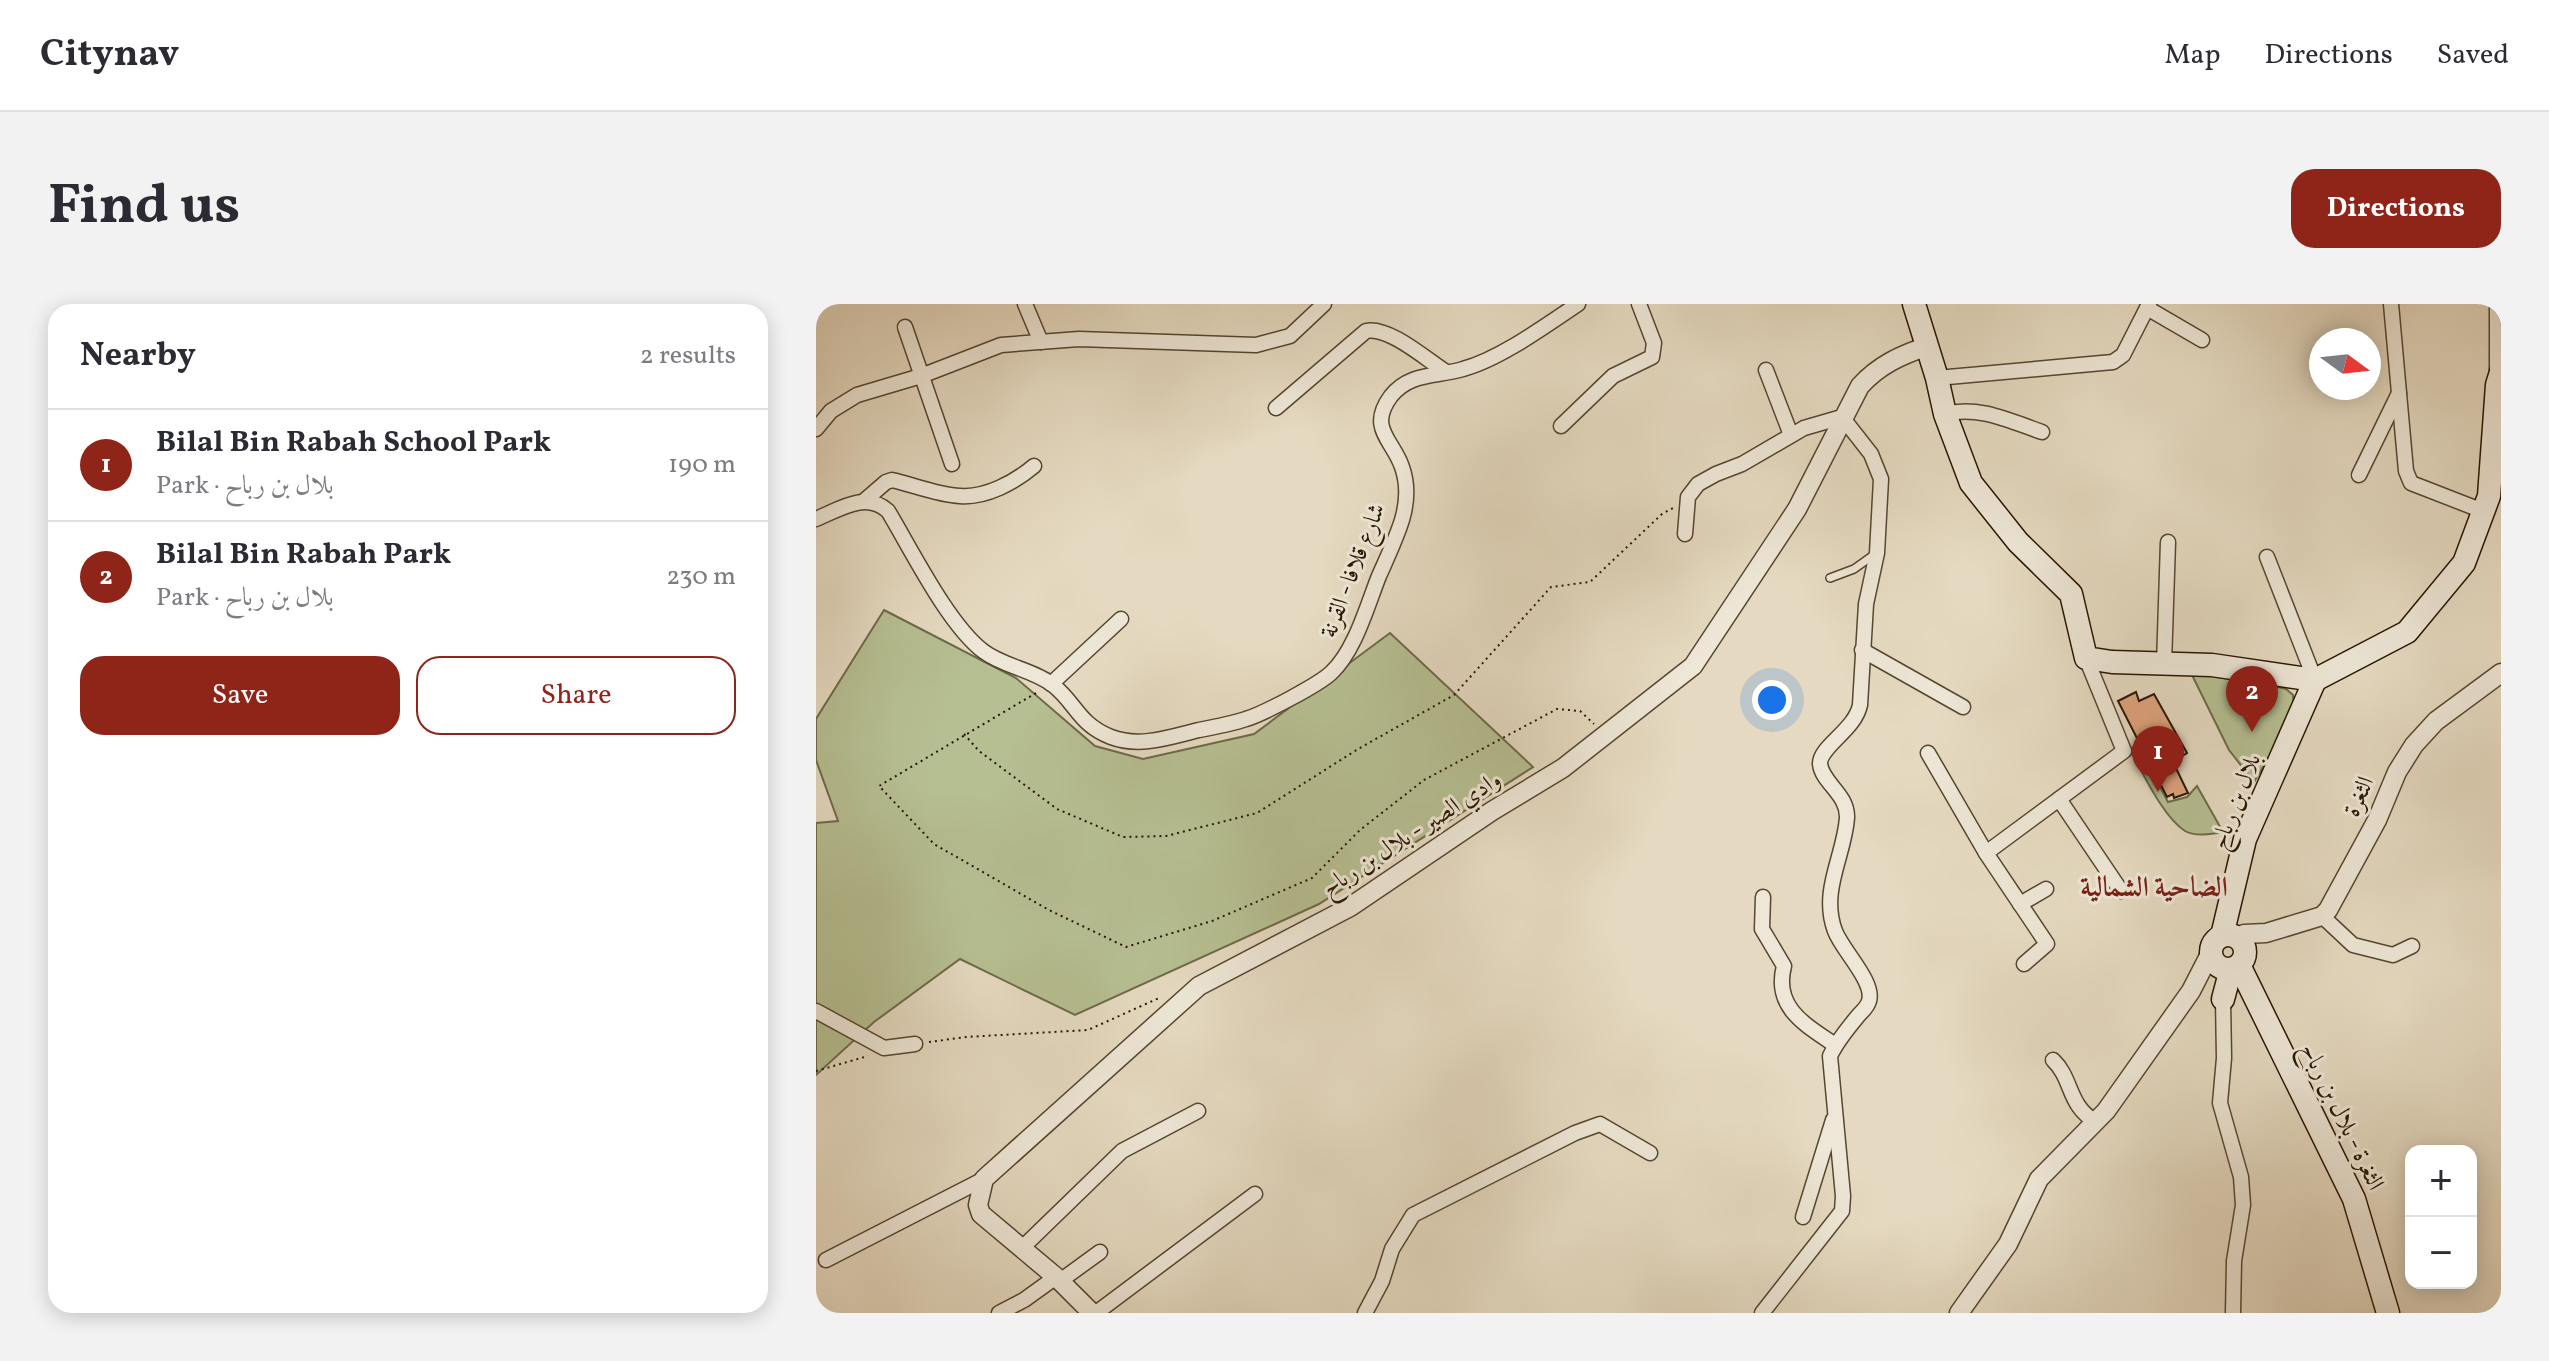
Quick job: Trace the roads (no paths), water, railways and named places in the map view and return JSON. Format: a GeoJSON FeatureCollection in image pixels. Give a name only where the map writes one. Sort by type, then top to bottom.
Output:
{"type":"FeatureCollection","features":[{"type":"Feature","properties":{"kind":"main road"},"geometry":{"type":"LineString","coordinates":[[1914,304],[1945,414],[1971,483],[2018,542],[2071,594],[2086,658],[2212,665],[2315,680],[2407,632],[2464,563],[2489,496],[2499,378]]}},
{"type":"Feature","properties":{"kind":"main road","name":"بلال بن رباح"},"geometry":{"type":"LineString","coordinates":[[2229,954],[2232,901],[2245,839],[2315,680]]}},
{"type":"Feature","properties":{"kind":"main road"},"geometry":{"type":"LineString","coordinates":[[2223,999],[2229,954]]}},
{"type":"Feature","properties":{"kind":"main road","name":"الثغرة - بلال بن رباح"},"geometry":{"type":"LineString","coordinates":[[2229,954],[2354,1199],[2388,1313]]}},
{"type":"Feature","properties":{"kind":"street"},"geometry":{"type":"LineString","coordinates":[[1025,304],[1041,342]]}},
{"type":"Feature","properties":{"kind":"street"},"geometry":{"type":"LineString","coordinates":[[816,429],[831,411],[857,395],[921,376],[1001,345],[1079,339],[1254,345],[1290,336],[1324,304]]}},
{"type":"Feature","properties":{"kind":"street","name":"شارع قلافا - القرنة"},"geometry":{"type":"LineString","coordinates":[[864,501],[877,503],[888,511],[929,581],[970,640],[1003,663],[1051,684],[1091,726],[1119,740],[1140,742],[1249,719],[1330,674],[1350,647],[1405,507],[1403,468],[1381,428],[1386,405],[1396,391],[1425,375],[1463,369],[1487,359],[1578,304]]}},
{"type":"Feature","properties":{"kind":"street"},"geometry":{"type":"LineString","coordinates":[[1561,426],[1613,376],[1652,357],[1655,346],[1639,304]]}},
{"type":"Feature","properties":{"kind":"street"},"geometry":{"type":"LineString","coordinates":[[2391,304],[2406,471],[2411,483],[2483,511]]}},
{"type":"Feature","properties":{"kind":"street"},"geometry":{"type":"LineString","coordinates":[[2497,304],[2499,378]]}},
{"type":"Feature","properties":{"kind":"street"},"geometry":{"type":"LineString","coordinates":[[1937,378],[2113,362],[2123,355],[2148,306],[2202,340]]}},
{"type":"Feature","properties":{"kind":"street"},"geometry":{"type":"LineString","coordinates":[[905,327],[952,464]]}},
{"type":"Feature","properties":{"kind":"street"},"geometry":{"type":"LineString","coordinates":[[1276,408],[1366,331],[1373,329],[1387,333],[1446,372]]}},
{"type":"Feature","properties":{"kind":"street","name":"وادي الصير - بلال بن رباح"},"geometry":{"type":"LineString","coordinates":[[984,1179],[1199,986],[1350,907],[1492,811],[1563,768],[1693,666],[1797,509],[1860,386],[1873,371],[1928,346]]}},
{"type":"Feature","properties":{"kind":"street"},"geometry":{"type":"LineString","coordinates":[[1766,370],[1791,435]]}},
{"type":"Feature","properties":{"kind":"street"},"geometry":{"type":"LineString","coordinates":[[2359,475],[2400,391]]}},
{"type":"Feature","properties":{"kind":"street"},"geometry":{"type":"LineString","coordinates":[[1945,414],[1959,411],[1988,413],[2042,432]]}},
{"type":"Feature","properties":{"kind":"street"},"geometry":{"type":"LineString","coordinates":[[1685,534],[1690,492],[1706,478],[1742,464],[1804,428],[1842,417],[1871,454],[1879,470],[1877,553],[1866,604],[1858,713],[1850,726],[1824,752],[1820,762],[1823,773],[1840,795],[1846,813],[1831,885],[1831,918],[1869,993],[1866,1008],[1835,1045],[1830,1056],[1842,1211],[1762,1313]]}},
{"type":"Feature","properties":{"kind":"street"},"geometry":{"type":"LineString","coordinates":[[816,519],[864,501],[892,480],[960,496],[974,495],[1008,484],[1034,466]]}},
{"type":"Feature","properties":{"kind":"street"},"geometry":{"type":"LineString","coordinates":[[2164,664],[2168,542]]}},
{"type":"Feature","properties":{"kind":"street"},"geometry":{"type":"LineString","coordinates":[[2267,557],[2315,680]]}},
{"type":"Feature","properties":{"kind":"street"},"geometry":{"type":"LineString","coordinates":[[1051,684],[1121,619]]}},
{"type":"Feature","properties":{"kind":"street"},"geometry":{"type":"LineString","coordinates":[[1862,650],[1963,707]]}},
{"type":"Feature","properties":{"kind":"street"},"geometry":{"type":"LineString","coordinates":[[1986,853],[2124,751],[2086,658]]}},
{"type":"Feature","properties":{"kind":"street","name":"الثغرة"},"geometry":{"type":"LineString","coordinates":[[2322,916],[2377,820],[2397,772],[2414,745],[2436,721],[2501,673]]}},
{"type":"Feature","properties":{"kind":"street"},"geometry":{"type":"LineString","coordinates":[[1928,753],[1986,853],[2047,944],[2024,964]]}},
{"type":"Feature","properties":{"kind":"street"},"geometry":{"type":"LineString","coordinates":[[2059,799],[2121,891]]}},
{"type":"Feature","properties":{"kind":"street"},"geometry":{"type":"LineString","coordinates":[[2020,904],[2046,889]]}},
{"type":"Feature","properties":{"kind":"street"},"geometry":{"type":"LineString","coordinates":[[1763,897],[1762,929],[1784,966],[1784,996],[1794,1015],[1835,1045]]}},
{"type":"Feature","properties":{"kind":"street"},"geometry":{"type":"LineString","coordinates":[[1959,1313],[2008,1244],[2039,1179],[2106,1111],[2191,991],[2229,954],[2266,933],[2322,916],[2353,945],[2393,955],[2412,946]]}},
{"type":"Feature","properties":{"kind":"street"},"geometry":{"type":"LineString","coordinates":[[2223,999],[2224,1058],[2220,1103],[2241,1177],[2243,1205],[2234,1261],[2233,1313]]}},
{"type":"Feature","properties":{"kind":"street"},"geometry":{"type":"LineString","coordinates":[[816,1011],[884,1048],[915,1044]]}},
{"type":"Feature","properties":{"kind":"street"},"geometry":{"type":"LineString","coordinates":[[2053,1060],[2060,1067],[2082,1114],[2096,1122]]}},
{"type":"Feature","properties":{"kind":"street"},"geometry":{"type":"LineString","coordinates":[[1021,1249],[1122,1151],[1198,1111]]}},
{"type":"Feature","properties":{"kind":"street"},"geometry":{"type":"LineString","coordinates":[[1803,1217],[1836,1112]]}},
{"type":"Feature","properties":{"kind":"street"},"geometry":{"type":"LineString","coordinates":[[1365,1313],[1382,1281],[1392,1249],[1413,1215],[1575,1133],[1600,1124],[1650,1153]]}},
{"type":"Feature","properties":{"kind":"street"},"geometry":{"type":"LineString","coordinates":[[984,1179],[979,1194],[981,1214],[1094,1313],[1255,1194]]}},
{"type":"Feature","properties":{"kind":"street"},"geometry":{"type":"LineString","coordinates":[[826,1260],[984,1179]]}},
{"type":"Feature","properties":{"kind":"street"},"geometry":{"type":"LineString","coordinates":[[999,1313],[1100,1252]]}},
{"type":"Feature","properties":{"kind":"lane"},"geometry":{"type":"LineString","coordinates":[[1830,578],[1854,569],[1877,553]]}},
{"type":"Feature","properties":{"kind":"place","name":"Bilal Bin Rabah Park"},"geometry":{"type":"Point","coordinates":[2252,732]}},
{"type":"Feature","properties":{"kind":"place","name":"Bilal Bin Rabah School Park"},"geometry":{"type":"Point","coordinates":[2158,792]}},
{"type":"Feature","properties":{"kind":"district","name":"الضاحية الشمالية"},"geometry":{"type":"Point","coordinates":[2154,888]}}]}
